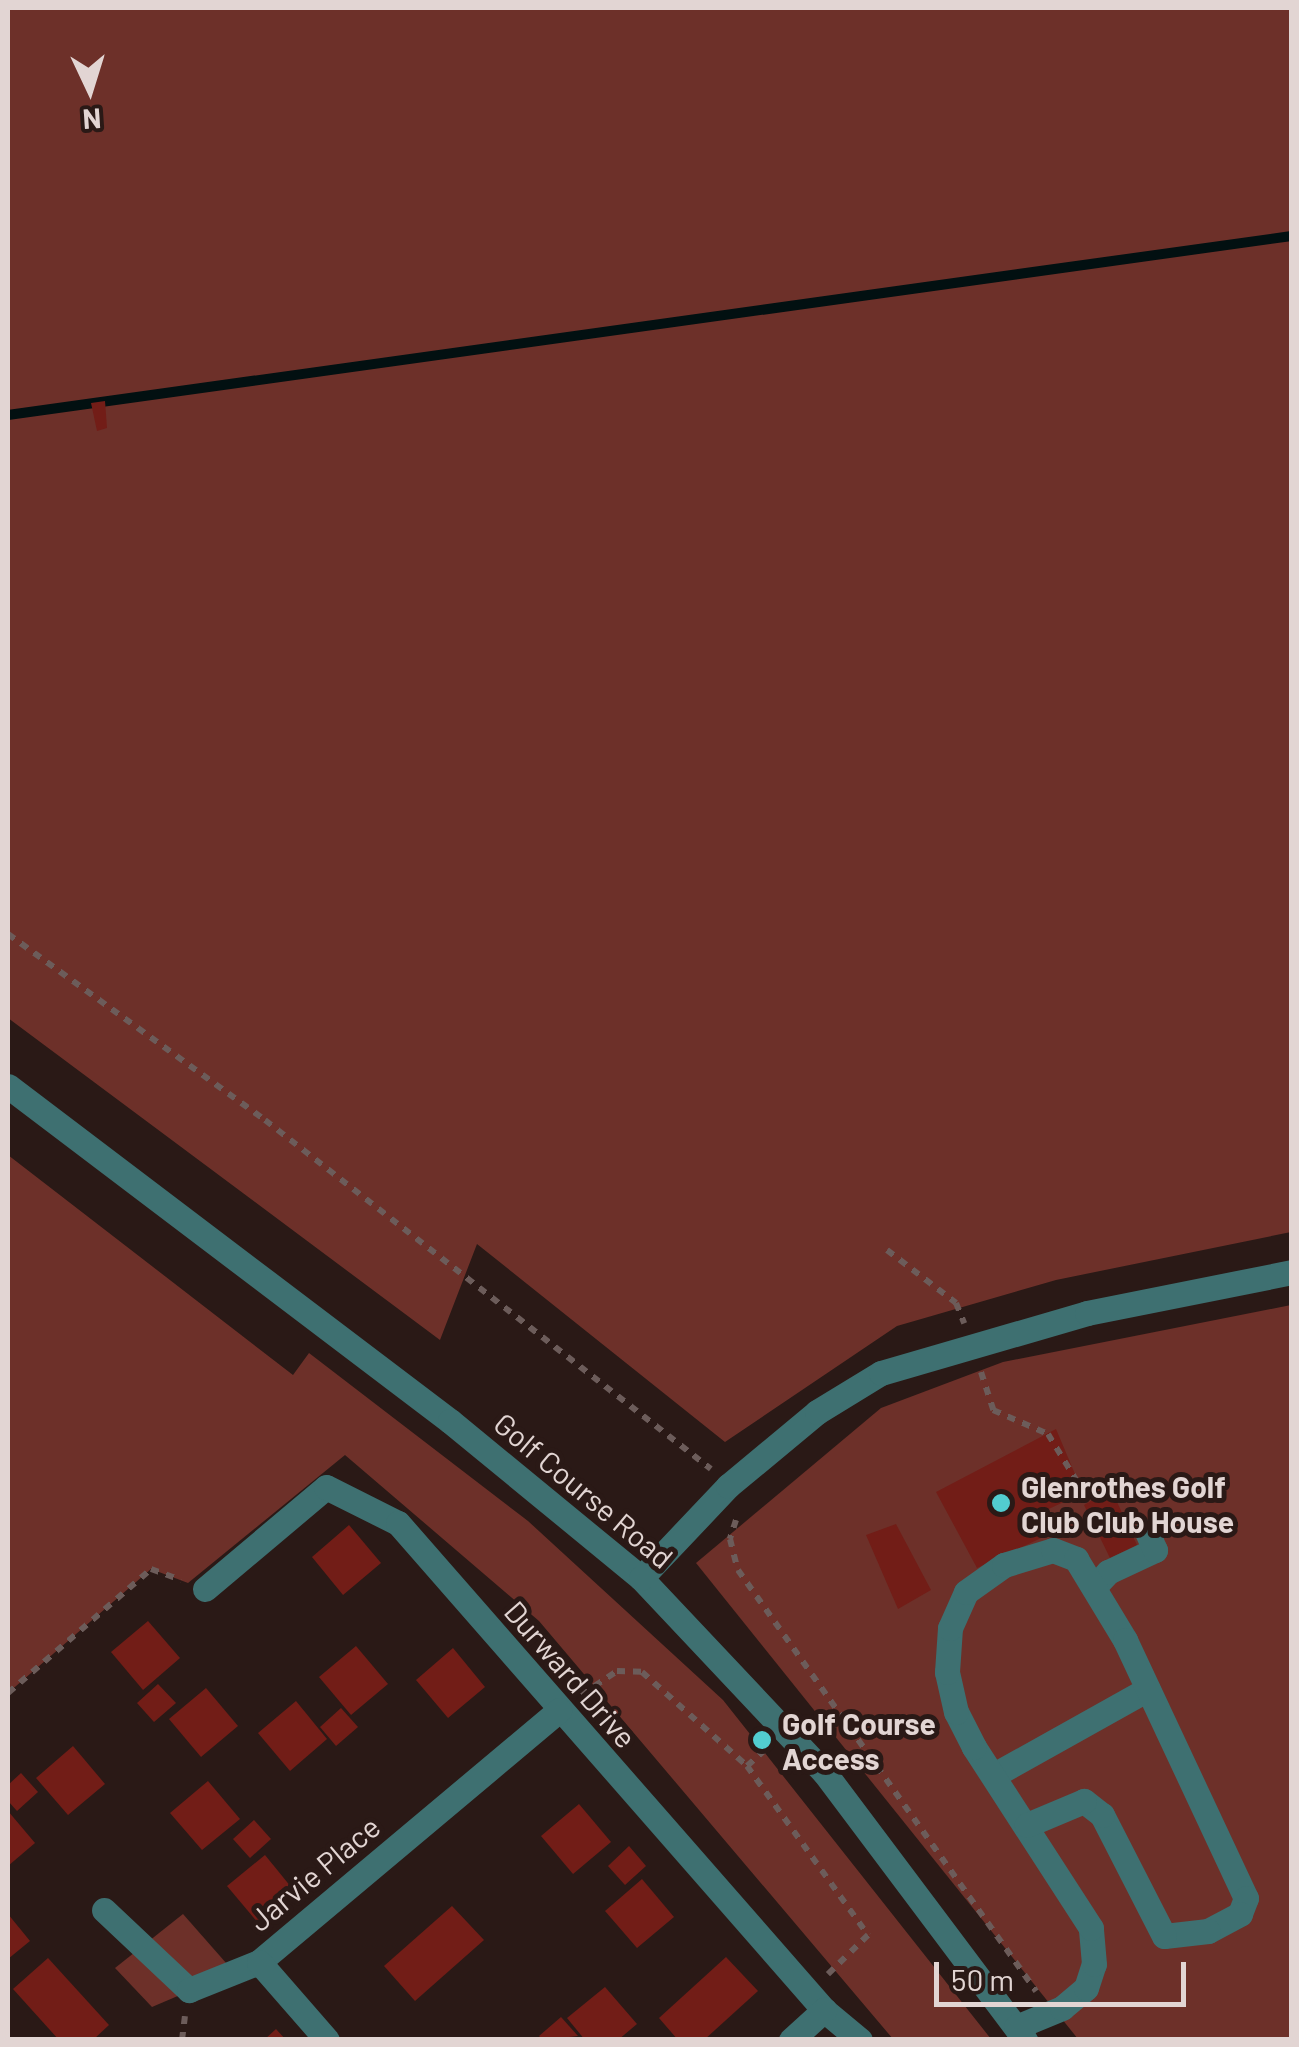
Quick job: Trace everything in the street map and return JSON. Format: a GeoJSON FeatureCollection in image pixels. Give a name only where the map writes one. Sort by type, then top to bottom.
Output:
{"type":"FeatureCollection","features":[{"type":"Feature","properties":{"kind":"street","name":"Golf Course Road"},"geometry":{"type":"LineString","coordinates":[[8,1086],[450,1421],[642,1578],[787,1730],[902,1867],[1021,2033]]}},
{"type":"Feature","properties":{"kind":"street"},"geometry":{"type":"LineString","coordinates":[[642,1578],[728,1486],[818,1412],[881,1374],[1088,1313],[1292,1272]]}},
{"type":"Feature","properties":{"kind":"street","name":"Durward Drive"},"geometry":{"type":"LineString","coordinates":[[205,1589],[326,1487],[398,1522],[816,2002],[860,2040]]}},
{"type":"Feature","properties":{"kind":"street"},"geometry":{"type":"LineString","coordinates":[[1095,1586],[1108,1572],[1154,1550],[1148,1532]]}},
{"type":"Feature","properties":{"kind":"street"},"geometry":{"type":"LineString","coordinates":[[1021,2033],[1086,1988],[1094,1964],[1091,1928],[956,1712],[947,1672],[950,1628],[966,1592],[1004,1565],[1053,1550],[1076,1559],[1095,1586],[1148,1689],[1224,1841],[1246,1898],[1240,1914],[1208,1932],[1164,1936],[1102,1815],[1084,1801],[1027,1825]]}},
{"type":"Feature","properties":{"kind":"street"},"geometry":{"type":"LineString","coordinates":[[994,1775],[1148,1689]]}},
{"type":"Feature","properties":{"kind":"street","name":"Jarvie Place"},"geometry":{"type":"LineString","coordinates":[[104,1910],[189,1990],[259,1962],[559,1710]]}},
{"type":"Feature","properties":{"kind":"street"},"geometry":{"type":"LineString","coordinates":[[259,1962],[327,2040]]}},
{"type":"Feature","properties":{"kind":"street"},"geometry":{"type":"LineString","coordinates":[[790,2040],[816,2002]]}},
{"type":"Feature","properties":{"kind":"path"},"geometry":{"type":"LineString","coordinates":[[8,934],[265,1120],[728,1486],[745,1508],[730,1539],[738,1570],[1051,2012]]}},
{"type":"Feature","properties":{"kind":"path"},"geometry":{"type":"LineString","coordinates":[[8,1693],[151,1568],[205,1589]]}},
{"type":"Feature","properties":{"kind":"path"},"geometry":{"type":"LineString","coordinates":[[559,1710],[617,1670],[642,1672],[747,1766],[868,1935],[816,2002]]}},
{"type":"Feature","properties":{"kind":"path"},"geometry":{"type":"LineString","coordinates":[[747,1766],[787,1730]]}},
{"type":"Feature","properties":{"kind":"shaded area"},"geometry":{"type":"Polygon","coordinates":[[[8,8],[1291,8],[1291,1232],[1056,1280],[897,1326],[725,1442],[477,1244],[440,1340],[8,1018],[8,8]]]}},
{"type":"Feature","properties":{"kind":"shaded area"},"geometry":{"type":"Polygon","coordinates":[[[8,1155],[293,1375],[309,1353],[528,1521],[723,1700],[991,2039],[893,2039],[539,1621],[345,1455],[188,1583],[151,1569],[8,1693],[8,1155]]]}},
{"type":"Feature","properties":{"kind":"shaded area"},"geometry":{"type":"Polygon","coordinates":[[[1291,1305],[1291,2039],[1078,2039],[696,1563],[881,1408],[1003,1362],[1291,1305]]]}},
{"type":"Feature","properties":{"kind":"shaded area"},"geometry":{"type":"Polygon","coordinates":[[[183,1914],[234,1972],[152,2007],[115,1968],[183,1914]]]}},
{"type":"Feature","properties":{"kind":"building"},"geometry":{"type":"Polygon","coordinates":[[[105,401],[107,428],[97,431],[91,403],[105,401]]]}},
{"type":"Feature","properties":{"kind":"building","name":"Glenrothes Golf Club Club House"},"geometry":{"type":"Polygon","coordinates":[[[1056,1429],[1083,1493],[1038,1514],[1052,1533],[977,1568],[936,1492],[1056,1429]]]}},
{"type":"Feature","properties":{"kind":"building"},"geometry":{"type":"Polygon","coordinates":[[[1111,1489],[1137,1545],[1110,1558],[1084,1505],[1111,1489]]]}},
{"type":"Feature","properties":{"kind":"building"},"geometry":{"type":"Polygon","coordinates":[[[896,1524],[931,1590],[898,1609],[866,1535],[896,1524]]]}},
{"type":"Feature","properties":{"kind":"building"},"geometry":{"type":"Polygon","coordinates":[[[349,1525],[381,1563],[343,1595],[312,1557],[349,1525]]]}},
{"type":"Feature","properties":{"kind":"building"},"geometry":{"type":"Polygon","coordinates":[[[148,1621],[180,1658],[143,1690],[111,1652],[148,1621]]]}},
{"type":"Feature","properties":{"kind":"building"},"geometry":{"type":"Polygon","coordinates":[[[356,1646],[388,1684],[351,1715],[319,1677],[356,1646]]]}},
{"type":"Feature","properties":{"kind":"building"},"geometry":{"type":"Polygon","coordinates":[[[453,1648],[485,1687],[448,1718],[416,1680],[453,1648]]]}},
{"type":"Feature","properties":{"kind":"building"},"geometry":{"type":"Polygon","coordinates":[[[158,1684],[176,1703],[154,1722],[137,1703],[158,1684]]]}},
{"type":"Feature","properties":{"kind":"building"},"geometry":{"type":"Polygon","coordinates":[[[206,1688],[238,1726],[201,1757],[169,1719],[206,1688]]]}},
{"type":"Feature","properties":{"kind":"building"},"geometry":{"type":"Polygon","coordinates":[[[296,1701],[327,1739],[290,1771],[258,1733],[296,1701]]]}},
{"type":"Feature","properties":{"kind":"building"},"geometry":{"type":"Polygon","coordinates":[[[341,1708],[358,1727],[336,1746],[320,1727],[341,1708]]]}},
{"type":"Feature","properties":{"kind":"building"},"geometry":{"type":"Polygon","coordinates":[[[73,1746],[105,1784],[68,1815],[36,1778],[73,1746]]]}},
{"type":"Feature","properties":{"kind":"building"},"geometry":{"type":"Polygon","coordinates":[[[21,1773],[38,1792],[17,1811],[8,1801],[8,1785],[21,1773]]]}},
{"type":"Feature","properties":{"kind":"building"},"geometry":{"type":"Polygon","coordinates":[[[208,1781],[240,1819],[202,1850],[170,1813],[208,1781]]]}},
{"type":"Feature","properties":{"kind":"building"},"geometry":{"type":"Polygon","coordinates":[[[579,1804],[611,1842],[573,1874],[541,1836],[579,1804]]]}},
{"type":"Feature","properties":{"kind":"building"},"geometry":{"type":"Polygon","coordinates":[[[8,1811],[35,1843],[8,1866],[8,1811]]]}},
{"type":"Feature","properties":{"kind":"building"},"geometry":{"type":"Polygon","coordinates":[[[254,1820],[271,1839],[250,1858],[233,1839],[254,1820]]]}},
{"type":"Feature","properties":{"kind":"building"},"geometry":{"type":"Polygon","coordinates":[[[629,1846],[646,1866],[625,1885],[608,1866],[629,1846]]]}},
{"type":"Feature","properties":{"kind":"building"},"geometry":{"type":"Polygon","coordinates":[[[265,1855],[296,1893],[259,1924],[227,1886],[265,1855]]]}},
{"type":"Feature","properties":{"kind":"building"},"geometry":{"type":"Polygon","coordinates":[[[642,1879],[674,1917],[637,1948],[605,1911],[642,1879]]]}},
{"type":"Feature","properties":{"kind":"building"},"geometry":{"type":"Polygon","coordinates":[[[452,1906],[484,1940],[415,2001],[384,1966],[452,1906]]]}},
{"type":"Feature","properties":{"kind":"building"},"geometry":{"type":"Polygon","coordinates":[[[8,1914],[30,1941],[8,1959],[8,1914]]]}},
{"type":"Feature","properties":{"kind":"building"},"geometry":{"type":"Polygon","coordinates":[[[726,1957],[758,1991],[704,2040],[678,2040],[659,2018],[726,1957]]]}},
{"type":"Feature","properties":{"kind":"building"},"geometry":{"type":"Polygon","coordinates":[[[48,1958],[109,2025],[93,2040],[59,2040],[13,1989],[48,1958]]]}},
{"type":"Feature","properties":{"kind":"building"},"geometry":{"type":"Polygon","coordinates":[[[605,1987],[637,2024],[618,2040],[585,2040],[567,2018],[605,1987]]]}},
{"type":"Feature","properties":{"kind":"building"},"geometry":{"type":"Polygon","coordinates":[[[561,2017],[578,2036],[543,2040],[539,2036],[561,2017]]]}},
{"type":"Feature","properties":{"kind":"building"},"geometry":{"type":"Polygon","coordinates":[[[276,2029],[286,2040],[264,2040],[276,2029]]]}},
{"type":"Feature","properties":{"kind":"waterway"},"geometry":{"type":"LineString","coordinates":[[8,415],[1292,236]]}},
{"type":"Feature","properties":{"kind":"place","name":"Glenrothes Golf Club Club House"},"geometry":{"type":"Point","coordinates":[1001,1503]}},
{"type":"Feature","properties":{"kind":"place","name":"Golf Course Access"},"geometry":{"type":"Point","coordinates":[762,1740]}}]}
